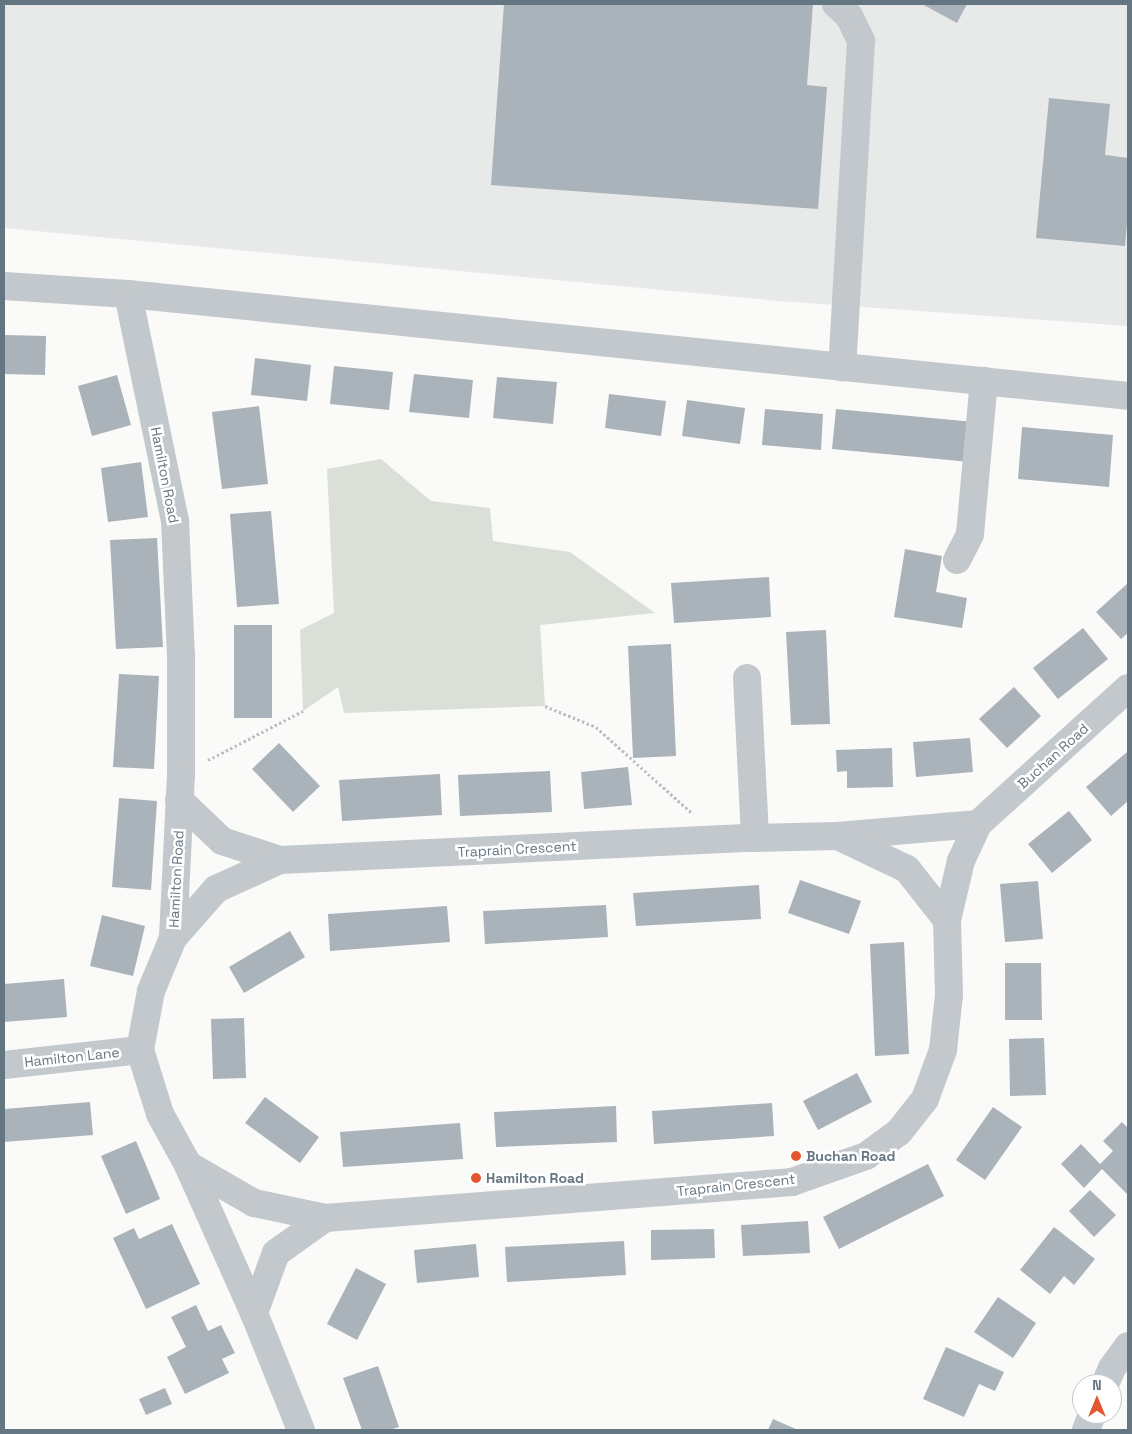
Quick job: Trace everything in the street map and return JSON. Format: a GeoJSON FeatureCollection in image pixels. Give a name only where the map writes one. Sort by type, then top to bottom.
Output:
{"type":"FeatureCollection","features":[{"type":"Feature","properties":{"kind":"street"},"geometry":{"type":"LineString","coordinates":[[836,4],[849,16],[861,41],[842,367]]}},
{"type":"Feature","properties":{"kind":"street"},"geometry":{"type":"LineString","coordinates":[[4,286],[128,294],[1128,396]]}},
{"type":"Feature","properties":{"kind":"street","name":"Hamilton Road"},"geometry":{"type":"LineString","coordinates":[[128,294],[175,520],[182,655],[180,787],[173,938],[151,991],[140,1050],[160,1114],[188,1165],[254,1313],[301,1430]]}},
{"type":"Feature","properties":{"kind":"street"},"geometry":{"type":"LineString","coordinates":[[956,560],[970,534],[984,381]]}},
{"type":"Feature","properties":{"kind":"street"},"geometry":{"type":"LineString","coordinates":[[747,678],[755,838]]}},
{"type":"Feature","properties":{"kind":"street","name":"Buchan Road"},"geometry":{"type":"LineString","coordinates":[[947,920],[961,861],[978,824],[1128,688]]}},
{"type":"Feature","properties":{"kind":"street","name":"Traprain Crescent"},"geometry":{"type":"LineString","coordinates":[[180,787],[222,841],[280,860],[721,839],[837,836],[907,869],[947,920],[950,995],[943,1050],[925,1098],[899,1132],[866,1156],[792,1182],[325,1218],[254,1203],[188,1165]]}},
{"type":"Feature","properties":{"kind":"street"},"geometry":{"type":"LineString","coordinates":[[837,836],[978,824]]}},
{"type":"Feature","properties":{"kind":"street","name":"Traprain Crescent"},"geometry":{"type":"LineString","coordinates":[[173,938],[216,889],[280,860]]}},
{"type":"Feature","properties":{"kind":"street","name":"Hamilton Lane"},"geometry":{"type":"LineString","coordinates":[[4,1065],[140,1050]]}},
{"type":"Feature","properties":{"kind":"street"},"geometry":{"type":"LineString","coordinates":[[254,1313],[276,1253],[325,1218]]}},
{"type":"Feature","properties":{"kind":"street"},"geometry":{"type":"LineString","coordinates":[[1109,1374],[1128,1346]]}},
{"type":"Feature","properties":{"kind":"path"},"geometry":{"type":"LineString","coordinates":[[545,706],[596,727],[721,839]]}},
{"type":"Feature","properties":{"kind":"path"},"geometry":{"type":"LineString","coordinates":[[180,787],[303,711]]}},
{"type":"Feature","properties":{"kind":"shaded area"},"geometry":{"type":"Polygon","coordinates":[[[4,4],[1128,4],[1128,326],[779,301],[4,228],[4,4]]]}},
{"type":"Feature","properties":{"kind":"shaded area"},"geometry":{"type":"Polygon","coordinates":[[[381,459],[431,501],[490,508],[493,541],[570,552],[655,613],[540,625],[545,706],[344,713],[338,687],[303,711],[300,630],[334,613],[327,469],[381,459]]]}},
{"type":"Feature","properties":{"kind":"building"},"geometry":{"type":"Polygon","coordinates":[[[504,4],[813,4],[807,85],[827,87],[818,209],[491,185],[504,4]]]}},
{"type":"Feature","properties":{"kind":"building"},"geometry":{"type":"Polygon","coordinates":[[[922,4],[967,4],[957,23],[922,4]]]}},
{"type":"Feature","properties":{"kind":"building"},"geometry":{"type":"Polygon","coordinates":[[[1049,98],[1110,104],[1105,155],[1128,158],[1128,213],[1125,246],[1036,238],[1049,98]]]}},
{"type":"Feature","properties":{"kind":"building"},"geometry":{"type":"Polygon","coordinates":[[[4,335],[46,336],[45,375],[4,374],[4,335]]]}},
{"type":"Feature","properties":{"kind":"building"},"geometry":{"type":"Polygon","coordinates":[[[255,358],[311,365],[307,401],[251,395],[255,358]]]}},
{"type":"Feature","properties":{"kind":"building"},"geometry":{"type":"Polygon","coordinates":[[[334,366],[393,372],[389,410],[330,404],[334,366]]]}},
{"type":"Feature","properties":{"kind":"building"},"geometry":{"type":"Polygon","coordinates":[[[414,374],[473,380],[469,418],[409,412],[414,374]]]}},
{"type":"Feature","properties":{"kind":"building"},"geometry":{"type":"Polygon","coordinates":[[[117,375],[131,425],[92,436],[78,386],[117,375]]]}},
{"type":"Feature","properties":{"kind":"building"},"geometry":{"type":"Polygon","coordinates":[[[497,377],[557,382],[553,424],[493,418],[497,377]]]}},
{"type":"Feature","properties":{"kind":"building"},"geometry":{"type":"Polygon","coordinates":[[[609,394],[666,401],[661,436],[605,428],[609,394]]]}},
{"type":"Feature","properties":{"kind":"building"},"geometry":{"type":"Polygon","coordinates":[[[687,400],[745,408],[740,444],[682,436],[687,400]]]}},
{"type":"Feature","properties":{"kind":"building"},"geometry":{"type":"Polygon","coordinates":[[[259,406],[268,484],[222,489],[212,412],[259,406]]]}},
{"type":"Feature","properties":{"kind":"building"},"geometry":{"type":"Polygon","coordinates":[[[765,409],[823,414],[821,450],[762,445],[765,409]]]}},
{"type":"Feature","properties":{"kind":"building"},"geometry":{"type":"Polygon","coordinates":[[[836,409],[974,422],[970,462],[832,449],[836,409]]]}},
{"type":"Feature","properties":{"kind":"building"},"geometry":{"type":"Polygon","coordinates":[[[1022,427],[1113,435],[1109,487],[1018,479],[1022,427]]]}},
{"type":"Feature","properties":{"kind":"building"},"geometry":{"type":"Polygon","coordinates":[[[141,462],[148,517],[108,522],[101,468],[141,462]]]}},
{"type":"Feature","properties":{"kind":"building"},"geometry":{"type":"Polygon","coordinates":[[[271,511],[279,604],[237,607],[230,514],[271,511]]]}},
{"type":"Feature","properties":{"kind":"building"},"geometry":{"type":"Polygon","coordinates":[[[157,538],[163,647],[116,649],[110,540],[157,538]]]}},
{"type":"Feature","properties":{"kind":"building"},"geometry":{"type":"Polygon","coordinates":[[[905,549],[942,556],[936,592],[967,598],[962,628],[894,617],[905,549]]]}},
{"type":"Feature","properties":{"kind":"building"},"geometry":{"type":"Polygon","coordinates":[[[769,577],[771,617],[674,623],[671,583],[769,577]]]}},
{"type":"Feature","properties":{"kind":"building"},"geometry":{"type":"Polygon","coordinates":[[[1128,583],[1128,633],[1121,639],[1096,612],[1128,583]]]}},
{"type":"Feature","properties":{"kind":"building"},"geometry":{"type":"Polygon","coordinates":[[[234,625],[272,625],[272,718],[234,718],[234,625]]]}},
{"type":"Feature","properties":{"kind":"building"},"geometry":{"type":"Polygon","coordinates":[[[1083,628],[1108,659],[1058,699],[1033,668],[1083,628]]]}},
{"type":"Feature","properties":{"kind":"building"},"geometry":{"type":"Polygon","coordinates":[[[826,630],[830,724],[791,725],[786,632],[826,630]]]}},
{"type":"Feature","properties":{"kind":"building"},"geometry":{"type":"Polygon","coordinates":[[[671,644],[676,756],[633,758],[628,646],[671,644]]]}},
{"type":"Feature","properties":{"kind":"building"},"geometry":{"type":"Polygon","coordinates":[[[119,674],[159,676],[154,769],[113,767],[119,674]]]}},
{"type":"Feature","properties":{"kind":"building"},"geometry":{"type":"Polygon","coordinates":[[[1014,687],[1041,716],[1007,748],[979,719],[1014,687]]]}},
{"type":"Feature","properties":{"kind":"building"},"geometry":{"type":"Polygon","coordinates":[[[970,738],[973,772],[916,777],[913,742],[970,738]]]}},
{"type":"Feature","properties":{"kind":"building"},"geometry":{"type":"Polygon","coordinates":[[[279,743],[320,786],[293,812],[252,769],[279,743]]]}},
{"type":"Feature","properties":{"kind":"building"},"geometry":{"type":"Polygon","coordinates":[[[892,748],[893,787],[847,788],[847,771],[837,772],[836,750],[892,748]]]}},
{"type":"Feature","properties":{"kind":"building"},"geometry":{"type":"Polygon","coordinates":[[[1127,752],[1128,801],[1111,816],[1086,787],[1127,752]]]}},
{"type":"Feature","properties":{"kind":"building"},"geometry":{"type":"Polygon","coordinates":[[[628,767],[632,805],[584,809],[581,772],[628,767]]]}},
{"type":"Feature","properties":{"kind":"building"},"geometry":{"type":"Polygon","coordinates":[[[550,771],[552,812],[460,816],[458,775],[550,771]]]}},
{"type":"Feature","properties":{"kind":"building"},"geometry":{"type":"Polygon","coordinates":[[[440,774],[442,815],[342,821],[339,780],[440,774]]]}},
{"type":"Feature","properties":{"kind":"building"},"geometry":{"type":"Polygon","coordinates":[[[119,798],[157,801],[151,890],[112,887],[119,798]]]}},
{"type":"Feature","properties":{"kind":"building"},"geometry":{"type":"Polygon","coordinates":[[[1069,811],[1092,840],[1052,873],[1028,844],[1069,811]]]}},
{"type":"Feature","properties":{"kind":"building"},"geometry":{"type":"Polygon","coordinates":[[[800,880],[861,901],[849,934],[788,913],[800,880]]]}},
{"type":"Feature","properties":{"kind":"building"},"geometry":{"type":"Polygon","coordinates":[[[1038,881],[1043,939],[1005,942],[1000,884],[1038,881]]]}},
{"type":"Feature","properties":{"kind":"building"},"geometry":{"type":"Polygon","coordinates":[[[759,885],[761,919],[636,926],[633,893],[759,885]]]}},
{"type":"Feature","properties":{"kind":"building"},"geometry":{"type":"Polygon","coordinates":[[[606,905],[608,937],[485,944],[483,911],[606,905]]]}},
{"type":"Feature","properties":{"kind":"building"},"geometry":{"type":"Polygon","coordinates":[[[447,906],[450,942],[330,951],[328,914],[447,906]]]}},
{"type":"Feature","properties":{"kind":"building"},"geometry":{"type":"Polygon","coordinates":[[[102,915],[145,926],[133,976],[90,966],[102,915]]]}},
{"type":"Feature","properties":{"kind":"building"},"geometry":{"type":"Polygon","coordinates":[[[290,931],[305,957],[244,993],[229,967],[290,931]]]}},
{"type":"Feature","properties":{"kind":"building"},"geometry":{"type":"Polygon","coordinates":[[[904,942],[909,1054],[875,1056],[870,944],[904,942]]]}},
{"type":"Feature","properties":{"kind":"building"},"geometry":{"type":"Polygon","coordinates":[[[1005,963],[1041,963],[1042,1020],[1005,1020],[1005,963]]]}},
{"type":"Feature","properties":{"kind":"building"},"geometry":{"type":"Polygon","coordinates":[[[64,979],[67,1017],[4,1022],[4,984],[64,979]]]}},
{"type":"Feature","properties":{"kind":"building"},"geometry":{"type":"Polygon","coordinates":[[[244,1018],[246,1078],[213,1079],[211,1019],[244,1018]]]}},
{"type":"Feature","properties":{"kind":"building"},"geometry":{"type":"Polygon","coordinates":[[[1044,1038],[1046,1095],[1010,1096],[1009,1039],[1044,1038]]]}},
{"type":"Feature","properties":{"kind":"building"},"geometry":{"type":"Polygon","coordinates":[[[857,1073],[872,1102],[818,1130],[803,1101],[857,1073]]]}},
{"type":"Feature","properties":{"kind":"building"},"geometry":{"type":"Polygon","coordinates":[[[265,1097],[319,1137],[300,1163],[245,1123],[265,1097]]]}},
{"type":"Feature","properties":{"kind":"building"},"geometry":{"type":"Polygon","coordinates":[[[90,1102],[93,1135],[4,1142],[4,1109],[90,1102]]]}},
{"type":"Feature","properties":{"kind":"building"},"geometry":{"type":"Polygon","coordinates":[[[772,1103],[774,1136],[654,1144],[652,1111],[772,1103]]]}},
{"type":"Feature","properties":{"kind":"building"},"geometry":{"type":"Polygon","coordinates":[[[616,1106],[617,1142],[496,1147],[494,1112],[616,1106]]]}},
{"type":"Feature","properties":{"kind":"building"},"geometry":{"type":"Polygon","coordinates":[[[993,1107],[1022,1127],[985,1180],[956,1160],[993,1107]]]}},
{"type":"Feature","properties":{"kind":"building"},"geometry":{"type":"Polygon","coordinates":[[[1122,1122],[1128,1128],[1128,1195],[1102,1169],[1084,1188],[1061,1164],[1081,1144],[1100,1164],[1113,1151],[1103,1141],[1122,1122]]]}},
{"type":"Feature","properties":{"kind":"building"},"geometry":{"type":"Polygon","coordinates":[[[460,1123],[463,1159],[343,1167],[340,1132],[460,1123]]]}},
{"type":"Feature","properties":{"kind":"building"},"geometry":{"type":"Polygon","coordinates":[[[136,1141],[160,1199],[126,1214],[101,1156],[136,1141]]]}},
{"type":"Feature","properties":{"kind":"building"},"geometry":{"type":"Polygon","coordinates":[[[928,1164],[944,1196],[839,1249],[823,1217],[928,1164]]]}},
{"type":"Feature","properties":{"kind":"building"},"geometry":{"type":"Polygon","coordinates":[[[1090,1190],[1116,1215],[1094,1237],[1069,1211],[1090,1190]]]}},
{"type":"Feature","properties":{"kind":"building"},"geometry":{"type":"Polygon","coordinates":[[[808,1221],[810,1253],[743,1256],[741,1225],[808,1221]]]}},
{"type":"Feature","properties":{"kind":"building"},"geometry":{"type":"Polygon","coordinates":[[[172,1224],[200,1284],[146,1309],[113,1238],[134,1228],[139,1239],[172,1224]]]}},
{"type":"Feature","properties":{"kind":"building"},"geometry":{"type":"Polygon","coordinates":[[[1054,1227],[1095,1259],[1074,1285],[1064,1276],[1050,1294],[1020,1270],[1054,1227]]]}},
{"type":"Feature","properties":{"kind":"building"},"geometry":{"type":"Polygon","coordinates":[[[714,1229],[715,1258],[651,1260],[651,1230],[714,1229]]]}},
{"type":"Feature","properties":{"kind":"building"},"geometry":{"type":"Polygon","coordinates":[[[624,1241],[626,1275],[507,1282],[505,1247],[624,1241]]]}},
{"type":"Feature","properties":{"kind":"building"},"geometry":{"type":"Polygon","coordinates":[[[476,1244],[479,1277],[417,1283],[414,1250],[476,1244]]]}},
{"type":"Feature","properties":{"kind":"building"},"geometry":{"type":"Polygon","coordinates":[[[356,1268],[386,1284],[357,1340],[327,1324],[356,1268]]]}},
{"type":"Feature","properties":{"kind":"building"},"geometry":{"type":"Polygon","coordinates":[[[998,1297],[1036,1323],[1013,1358],[974,1332],[998,1297]]]}},
{"type":"Feature","properties":{"kind":"building"},"geometry":{"type":"Polygon","coordinates":[[[196,1305],[208,1331],[221,1325],[235,1353],[222,1359],[229,1373],[185,1394],[167,1357],[186,1347],[171,1317],[196,1305]]]}},
{"type":"Feature","properties":{"kind":"building"},"geometry":{"type":"Polygon","coordinates":[[[946,1347],[1004,1372],[995,1391],[979,1384],[964,1417],[923,1399],[946,1347]]]}},
{"type":"Feature","properties":{"kind":"building"},"geometry":{"type":"Polygon","coordinates":[[[378,1366],[399,1427],[389,1430],[362,1430],[343,1378],[378,1366]]]}},
{"type":"Feature","properties":{"kind":"building"},"geometry":{"type":"Polygon","coordinates":[[[165,1388],[172,1404],[146,1415],[139,1399],[165,1388]]]}},
{"type":"Feature","properties":{"kind":"building"},"geometry":{"type":"Polygon","coordinates":[[[773,1419],[798,1430],[768,1430],[773,1419]]]}},
{"type":"Feature","properties":{"kind":"place","name":"Buchan Road"},"geometry":{"type":"Point","coordinates":[796,1156]}},
{"type":"Feature","properties":{"kind":"place","name":"Hamilton Road"},"geometry":{"type":"Point","coordinates":[476,1178]}}]}
